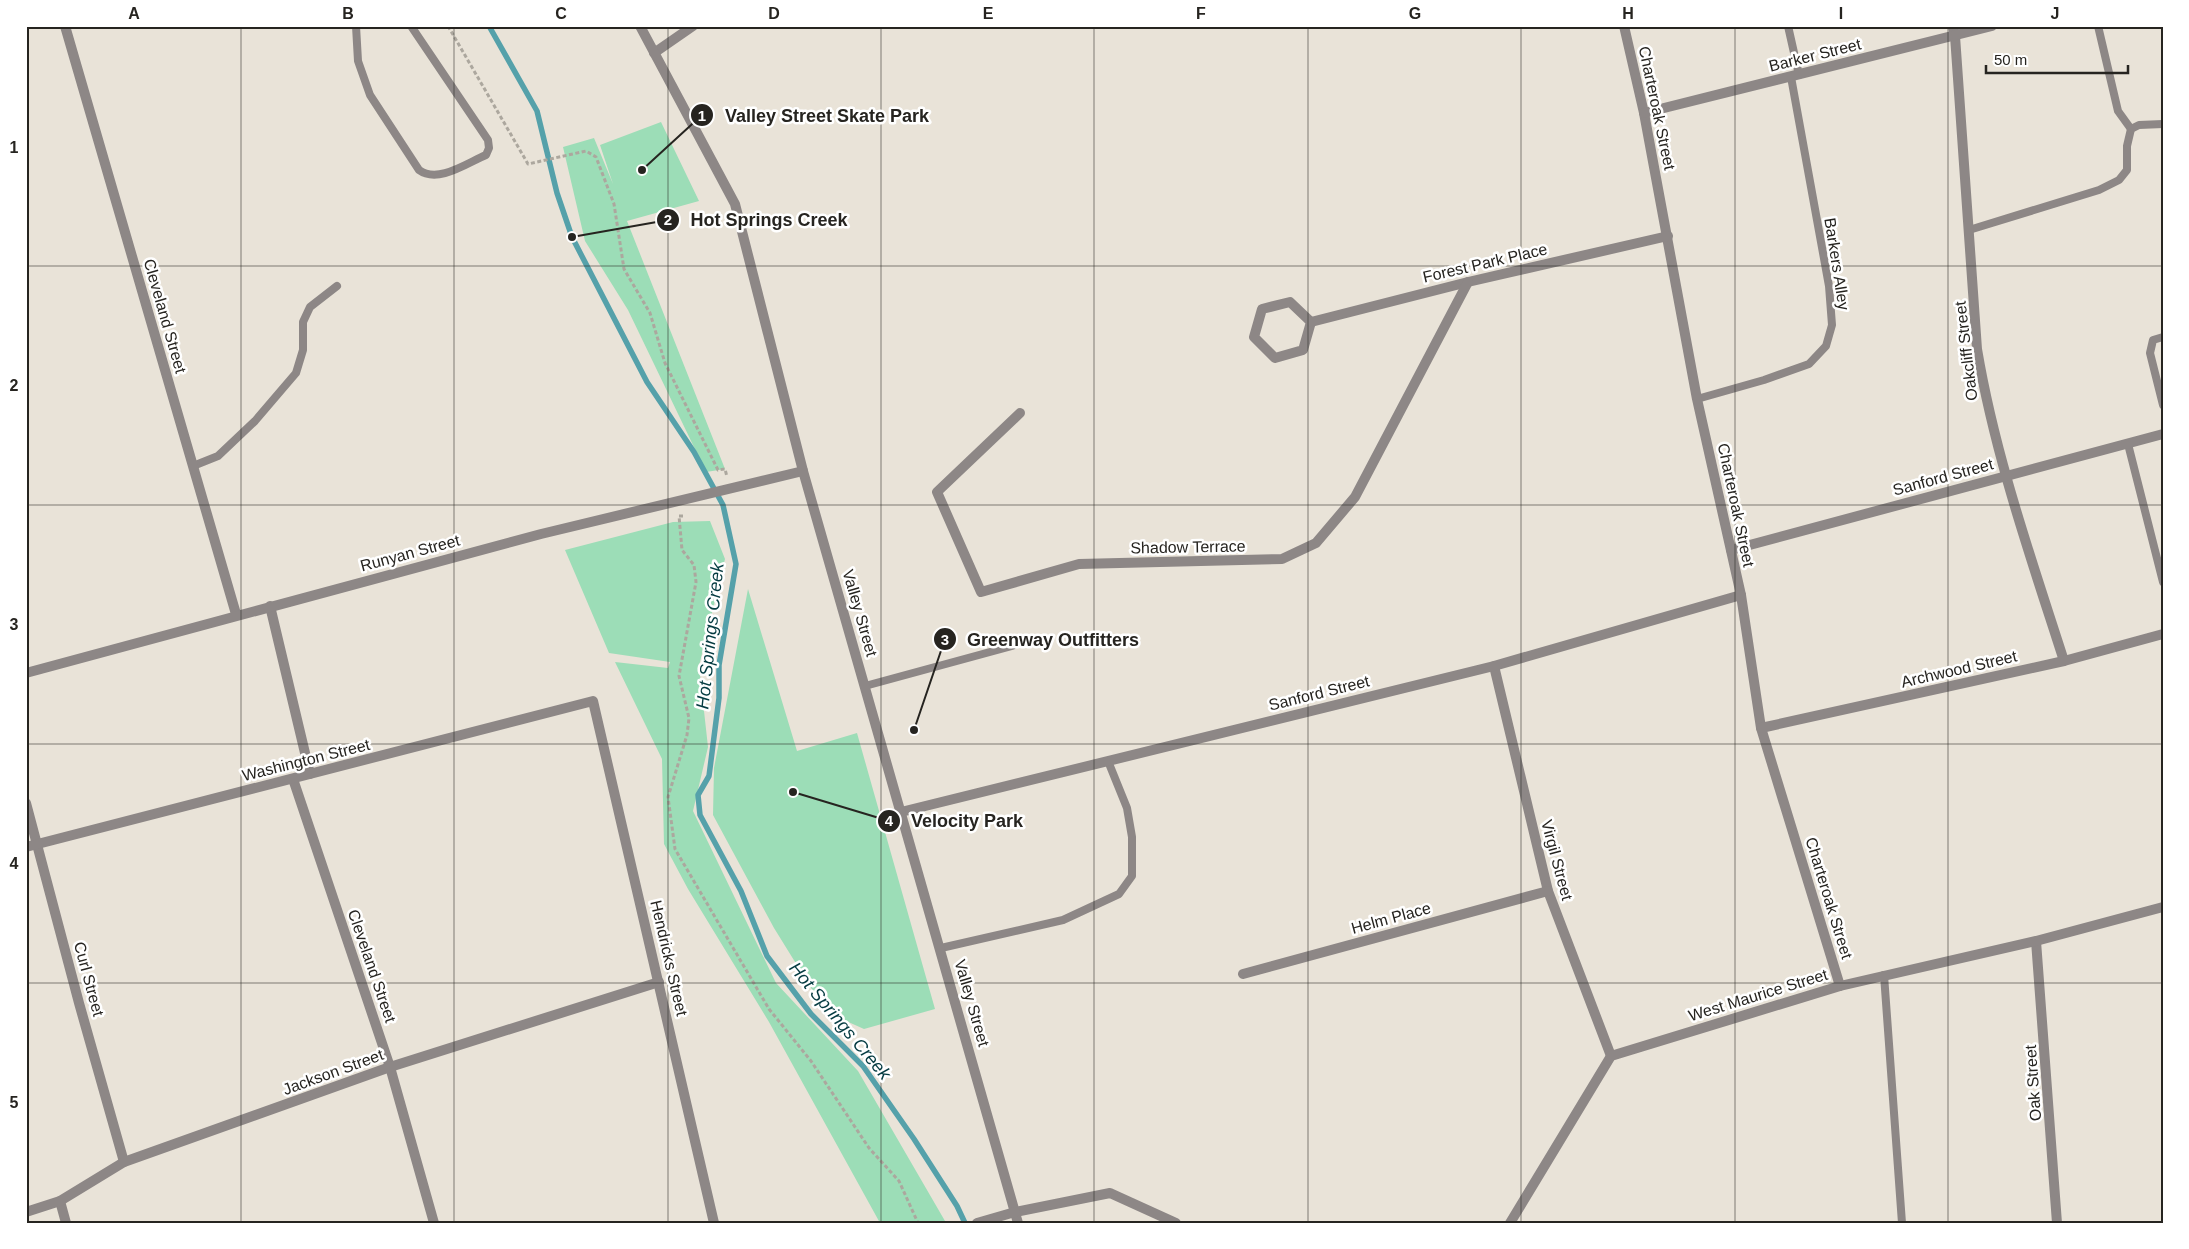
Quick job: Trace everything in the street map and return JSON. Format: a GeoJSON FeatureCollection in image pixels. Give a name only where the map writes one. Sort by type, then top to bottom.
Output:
{"type":"FeatureCollection","features":[{"type":"Feature","properties":{"kind":"street","name":"Cleveland Street"},"geometry":{"type":"LineString","coordinates":[[65,26],[236,614]]}},
{"type":"Feature","properties":{"kind":"street","name":"Valley Street"},"geometry":{"type":"LineString","coordinates":[[640,26],[735,204],[803,471],[941,948],[1018,1223]]}},
{"type":"Feature","properties":{"kind":"street"},"geometry":{"type":"LineString","coordinates":[[654,53],[693,26]]}},
{"type":"Feature","properties":{"kind":"street","name":"Charteroak Street"},"geometry":{"type":"LineString","coordinates":[[1624,26],[1644,113],[1698,399],[1741,595],[1761,728],[1840,986]]}},
{"type":"Feature","properties":{"kind":"street","name":"Barker Street"},"geometry":{"type":"LineString","coordinates":[[1644,113],[1795,76],[1954,31],[1992,26]]}},
{"type":"Feature","properties":{"kind":"street","name":"Oakcliff Street"},"geometry":{"type":"LineString","coordinates":[[1954,31],[1977,349],[1986,398],[2005,476],[2064,661]]}},
{"type":"Feature","properties":{"kind":"street","name":"Forest Park Place"},"geometry":{"type":"LineString","coordinates":[[1311,322],[1468,282],[1668,236]]}},
{"type":"Feature","properties":{"kind":"street","name":"Shadow Terrace"},"geometry":{"type":"LineString","coordinates":[[1020,413],[937,492],[981,592],[1079,564],[1282,559],[1316,543],[1355,497],[1468,282]]}},
{"type":"Feature","properties":{"kind":"street"},"geometry":{"type":"LineString","coordinates":[[1290,302],[1311,322],[1303,350],[1275,358],[1254,337],[1262,309],[1290,302]]}},
{"type":"Feature","properties":{"kind":"street","name":"Sanford Street"},"geometry":{"type":"LineString","coordinates":[[1731,550],[2163,434]]}},
{"type":"Feature","properties":{"kind":"street","name":"Runyan Street"},"geometry":{"type":"LineString","coordinates":[[26,673],[236,614],[532,536],[803,471]]}},
{"type":"Feature","properties":{"kind":"street","name":"Sanford Street"},"geometry":{"type":"LineString","coordinates":[[901,812],[1494,666],[1741,595]]}},
{"type":"Feature","properties":{"kind":"street"},"geometry":{"type":"LineString","coordinates":[[270,606],[310,774]]}},
{"type":"Feature","properties":{"kind":"street","name":"Archwood Street"},"geometry":{"type":"LineString","coordinates":[[1761,728],[2064,661],[2163,634]]}},
{"type":"Feature","properties":{"kind":"street","name":"Virgil Street"},"geometry":{"type":"LineString","coordinates":[[1494,666],[1548,891],[1611,1056]]}},
{"type":"Feature","properties":{"kind":"street","name":"Washington Street"},"geometry":{"type":"LineString","coordinates":[[26,847],[593,701]]}},
{"type":"Feature","properties":{"kind":"street","name":"Hendricks Street"},"geometry":{"type":"LineString","coordinates":[[593,701],[714,1223]]}},
{"type":"Feature","properties":{"kind":"street","name":"Cleveland Street"},"geometry":{"type":"LineString","coordinates":[[293,779],[390,1067],[434,1223]]}},
{"type":"Feature","properties":{"kind":"street","name":"Curl Street"},"geometry":{"type":"LineString","coordinates":[[26,803],[79,1003],[124,1162]]}},
{"type":"Feature","properties":{"kind":"street","name":"Helm Place"},"geometry":{"type":"LineString","coordinates":[[1243,974],[1548,891]]}},
{"type":"Feature","properties":{"kind":"street","name":"West Maurice Street"},"geometry":{"type":"LineString","coordinates":[[1611,1056],[1840,986],[2036,940],[2163,907]]}},
{"type":"Feature","properties":{"kind":"street","name":"Oak Street"},"geometry":{"type":"LineString","coordinates":[[2036,940],[2058,1223]]}},
{"type":"Feature","properties":{"kind":"street","name":"Jackson Street"},"geometry":{"type":"LineString","coordinates":[[26,1212],[60,1201],[124,1162],[390,1067],[659,982]]}},
{"type":"Feature","properties":{"kind":"street"},"geometry":{"type":"LineString","coordinates":[[1510,1223],[1611,1056]]}},
{"type":"Feature","properties":{"kind":"street"},"geometry":{"type":"LineString","coordinates":[[977,1223],[1015,1212],[1110,1193],[1176,1223]]}},
{"type":"Feature","properties":{"kind":"street"},"geometry":{"type":"LineString","coordinates":[[60,1201],[66,1223]]}},
{"type":"Feature","properties":{"kind":"lane"},"geometry":{"type":"LineString","coordinates":[[356,26],[358,61],[370,95],[420,170],[425,174],[437,176],[486,155],[489,148],[488,140],[411,26]]}},
{"type":"Feature","properties":{"kind":"lane","name":"Barkers Alley"},"geometry":{"type":"LineString","coordinates":[[1698,399],[1764,380],[1809,364],[1826,346],[1832,325],[1829,286],[1788,26]]}},
{"type":"Feature","properties":{"kind":"lane"},"geometry":{"type":"LineString","coordinates":[[2098,26],[2118,112],[2131,129]]}},
{"type":"Feature","properties":{"kind":"lane"},"geometry":{"type":"LineString","coordinates":[[2131,129],[2139,125],[2163,124]]}},
{"type":"Feature","properties":{"kind":"lane"},"geometry":{"type":"LineString","coordinates":[[1969,230],[2100,190],[2119,180],[2127,170],[2127,146],[2131,129]]}},
{"type":"Feature","properties":{"kind":"lane"},"geometry":{"type":"LineString","coordinates":[[193,466],[218,456],[255,421],[296,373],[303,350],[303,322],[310,307],[337,286]]}},
{"type":"Feature","properties":{"kind":"lane"},"geometry":{"type":"LineString","coordinates":[[2163,336],[2153,340],[2150,352],[2163,405]]}},
{"type":"Feature","properties":{"kind":"lane"},"geometry":{"type":"LineString","coordinates":[[2128,444],[2163,582]]}},
{"type":"Feature","properties":{"kind":"lane"},"geometry":{"type":"LineString","coordinates":[[865,686],[1012,646]]}},
{"type":"Feature","properties":{"kind":"lane"},"geometry":{"type":"LineString","coordinates":[[941,948],[1063,920],[1119,894],[1132,876],[1132,837],[1127,808],[1108,761]]}},
{"type":"Feature","properties":{"kind":"lane"},"geometry":{"type":"LineString","coordinates":[[1884,975],[1902,1223]]}},
{"type":"Feature","properties":{"kind":"path"},"geometry":{"type":"LineString","coordinates":[[448,26],[528,164],[586,151],[596,157],[614,204],[624,269],[650,313],[666,363],[718,470],[725,469],[726,472]]}},
{"type":"Feature","properties":{"kind":"path"},"geometry":{"type":"LineString","coordinates":[[687,514],[679,516],[682,550],[694,565],[696,582],[679,676],[689,718],[687,735],[668,797],[675,849],[769,1009],[811,1061],[868,1148],[899,1181],[918,1223]]}},
{"type":"Feature","properties":{"kind":"green space"},"geometry":{"type":"Polygon","coordinates":[[[661,122],[699,201],[627,221],[725,469],[706,472],[628,310],[585,241],[563,147],[594,138],[613,184],[600,145],[661,122]]]}},
{"type":"Feature","properties":{"kind":"green space"},"geometry":{"type":"Polygon","coordinates":[[[710,521],[725,559],[699,666],[708,747],[693,811],[776,983],[858,1071],[945,1221],[880,1223],[769,1022],[688,889],[664,844],[662,759],[615,662],[668,668],[670,662],[609,653],[565,550],[673,522],[710,521]]]}},
{"type":"Feature","properties":{"kind":"green space"},"geometry":{"type":"Polygon","coordinates":[[[748,589],[797,751],[857,733],[935,1009],[864,1029],[826,1012],[774,928],[713,815],[714,768],[748,589]]]}},
{"type":"Feature","properties":{"kind":"waterway","name":"Hot Springs Creek"},"geometry":{"type":"LineString","coordinates":[[489,26],[537,111],[557,193],[572,237],[647,382],[694,452],[723,505],[736,564],[719,665],[719,698],[709,776],[698,795],[700,815],[741,891],[767,956],[811,1014],[863,1066],[914,1139],[957,1206],[965,1223]]}},
{"type":"Feature","properties":{"kind":"place","name":"Valley Street Skate Park"},"geometry":{"type":"Point","coordinates":[642,170]}},
{"type":"Feature","properties":{"kind":"place","name":"Hot Springs Creek"},"geometry":{"type":"Point","coordinates":[572,237]}},
{"type":"Feature","properties":{"kind":"place","name":"Greenway Outfitters"},"geometry":{"type":"Point","coordinates":[914,730]}},
{"type":"Feature","properties":{"kind":"place","name":"Velocity Park"},"geometry":{"type":"Point","coordinates":[793,792]}}]}
